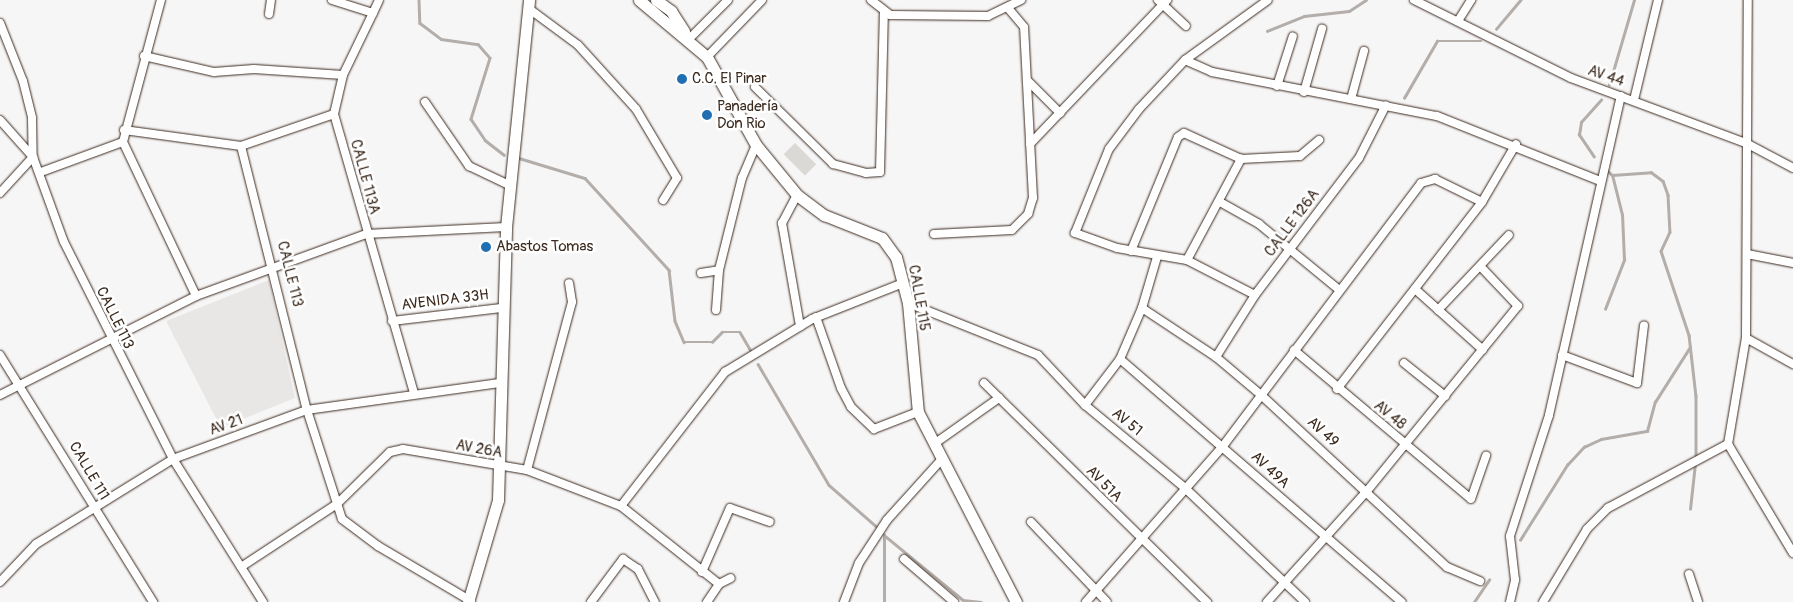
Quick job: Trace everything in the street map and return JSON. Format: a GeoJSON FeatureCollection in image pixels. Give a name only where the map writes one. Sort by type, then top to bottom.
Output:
{"type":"FeatureCollection","features":[{"type":"Feature","properties":{"kind":"main road","name":"CALLE 115"},"geometry":{"type":"LineString","coordinates":[[639,0],[689,39],[707,57],[756,145],[797,195],[824,215],[882,238],[896,257],[908,303],[918,412],[1016,602]]}},
{"type":"Feature","properties":{"kind":"main road","name":"CALLE 115"},"geometry":{"type":"LineString","coordinates":[[656,0],[671,11],[689,39]]}},
{"type":"Feature","properties":{"kind":"main road"},"geometry":{"type":"LineString","coordinates":[[470,601],[498,500],[501,308],[509,185],[528,4]]}},
{"type":"Feature","properties":{"kind":"street"},"geometry":{"type":"LineString","coordinates":[[161,0],[144,56],[122,142],[196,296]]}},
{"type":"Feature","properties":{"kind":"street"},"geometry":{"type":"LineString","coordinates":[[270,14],[271,0]]}},
{"type":"Feature","properties":{"kind":"street"},"geometry":{"type":"LineString","coordinates":[[332,0],[374,13]]}},
{"type":"Feature","properties":{"kind":"street","name":"CALLE 113A"},"geometry":{"type":"LineString","coordinates":[[379,0],[343,75],[334,114],[366,234],[414,393]]}},
{"type":"Feature","properties":{"kind":"street"},"geometry":{"type":"LineString","coordinates":[[689,39],[728,0]]}},
{"type":"Feature","properties":{"kind":"street"},"geometry":{"type":"LineString","coordinates":[[707,57],[762,0]]}},
{"type":"Feature","properties":{"kind":"street"},"geometry":{"type":"LineString","coordinates":[[871,0],[884,13],[988,16],[1008,8],[1021,0]]}},
{"type":"Feature","properties":{"kind":"street"},"geometry":{"type":"LineString","coordinates":[[1255,295],[1187,260],[1164,253],[1157,257],[1131,251],[1076,233],[1109,149],[1185,60],[1268,0]]}},
{"type":"Feature","properties":{"kind":"street","name":"AV 44"},"geometry":{"type":"LineString","coordinates":[[1414,0],[1571,78],[1746,143],[1793,168]]}},
{"type":"Feature","properties":{"kind":"street"},"geometry":{"type":"LineString","coordinates":[[1458,21],[1471,0]]}},
{"type":"Feature","properties":{"kind":"street"},"geometry":{"type":"LineString","coordinates":[[1634,100],[1658,0]]}},
{"type":"Feature","properties":{"kind":"street"},"geometry":{"type":"LineString","coordinates":[[1748,0],[1746,338],[1728,444],[1793,553]]}},
{"type":"Feature","properties":{"kind":"street"},"geometry":{"type":"LineString","coordinates":[[1030,144],[1163,1],[1186,26]]}},
{"type":"Feature","properties":{"kind":"street"},"geometry":{"type":"LineString","coordinates":[[528,4],[578,45],[636,109],[677,178],[662,200]]}},
{"type":"Feature","properties":{"kind":"street"},"geometry":{"type":"LineString","coordinates":[[934,234],[1012,230],[1028,214],[1033,198],[1024,27],[1008,8]]}},
{"type":"Feature","properties":{"kind":"street"},"geometry":{"type":"LineString","coordinates":[[755,87],[833,164],[866,173],[880,172],[884,13]]}},
{"type":"Feature","properties":{"kind":"street","name":"CALLE 113"},"geometry":{"type":"LineString","coordinates":[[0,23],[23,81],[32,118],[33,157],[41,172],[64,242],[108,338],[172,459],[263,602]]}},
{"type":"Feature","properties":{"kind":"street"},"geometry":{"type":"LineString","coordinates":[[1304,92],[1322,29]]}},
{"type":"Feature","properties":{"kind":"street"},"geometry":{"type":"LineString","coordinates":[[1277,86],[1293,36]]}},
{"type":"Feature","properties":{"kind":"street"},"geometry":{"type":"LineString","coordinates":[[1351,99],[1364,51]]}},
{"type":"Feature","properties":{"kind":"street"},"geometry":{"type":"LineString","coordinates":[[144,56],[214,72],[254,69],[343,75]]}},
{"type":"Feature","properties":{"kind":"street"},"geometry":{"type":"LineString","coordinates":[[1185,60],[1212,72],[1304,92],[1386,104],[1453,121],[1516,144],[1600,180]]}},
{"type":"Feature","properties":{"kind":"street"},"geometry":{"type":"LineString","coordinates":[[1027,80],[1060,113]]}},
{"type":"Feature","properties":{"kind":"street"},"geometry":{"type":"LineString","coordinates":[[1510,602],[1515,580],[1510,536],[1549,415],[1600,180],[1621,96]]}},
{"type":"Feature","properties":{"kind":"street"},"geometry":{"type":"LineString","coordinates":[[425,102],[469,166],[509,185]]}},
{"type":"Feature","properties":{"kind":"street","name":"CALLE 126A"},"geometry":{"type":"LineString","coordinates":[[1216,357],[1255,295],[1359,158],[1386,104]]}},
{"type":"Feature","properties":{"kind":"street"},"geometry":{"type":"LineString","coordinates":[[124,130],[241,146],[334,114]]}},
{"type":"Feature","properties":{"kind":"street"},"geometry":{"type":"LineString","coordinates":[[0,120],[33,157],[0,193]]}},
{"type":"Feature","properties":{"kind":"street"},"geometry":{"type":"LineString","coordinates":[[1131,251],[1178,137],[1190,133],[1241,159],[1300,156],[1319,140]]}},
{"type":"Feature","properties":{"kind":"street"},"geometry":{"type":"LineString","coordinates":[[41,172],[122,142]]}},
{"type":"Feature","properties":{"kind":"street"},"geometry":{"type":"LineString","coordinates":[[1337,389],[1482,202],[1516,144]]}},
{"type":"Feature","properties":{"kind":"street"},"geometry":{"type":"LineString","coordinates":[[716,310],[719,270],[742,178],[756,145]]}},
{"type":"Feature","properties":{"kind":"street","name":"CALLE 113"},"geometry":{"type":"LineString","coordinates":[[241,146],[275,267],[307,410],[343,521],[470,601]]}},
{"type":"Feature","properties":{"kind":"street"},"geometry":{"type":"LineString","coordinates":[[1187,260],[1220,202],[1241,159]]}},
{"type":"Feature","properties":{"kind":"street"},"geometry":{"type":"LineString","coordinates":[[1086,602],[1143,541],[1223,446],[1338,289],[1429,178],[1482,202]]}},
{"type":"Feature","properties":{"kind":"street"},"geometry":{"type":"LineString","coordinates":[[797,195],[782,223],[800,326]]}},
{"type":"Feature","properties":{"kind":"street"},"geometry":{"type":"LineString","coordinates":[[1220,202],[1259,224],[1338,289]]}},
{"type":"Feature","properties":{"kind":"street"},"geometry":{"type":"LineString","coordinates":[[0,395],[108,338],[196,296],[366,234],[506,227]]}},
{"type":"Feature","properties":{"kind":"street"},"geometry":{"type":"LineString","coordinates":[[1438,310],[1482,268],[1509,235]]}},
{"type":"Feature","properties":{"kind":"street"},"geometry":{"type":"LineString","coordinates":[[1747,254],[1793,263]]}},
{"type":"Feature","properties":{"kind":"street"},"geometry":{"type":"LineString","coordinates":[[1085,405],[1120,359],[1142,308],[1157,257]]}},
{"type":"Feature","properties":{"kind":"street"},"geometry":{"type":"LineString","coordinates":[[1267,602],[1282,583],[1367,491],[1518,306],[1482,268]]}},
{"type":"Feature","properties":{"kind":"street"},"geometry":{"type":"LineString","coordinates":[[701,273],[719,270]]}},
{"type":"Feature","properties":{"kind":"street"},"geometry":{"type":"LineString","coordinates":[[526,470],[572,302],[569,284]]}},
{"type":"Feature","properties":{"kind":"street"},"geometry":{"type":"LineString","coordinates":[[621,506],[721,377],[816,317],[902,284]]}},
{"type":"Feature","properties":{"kind":"street"},"geometry":{"type":"LineString","coordinates":[[1415,289],[1482,350]]}},
{"type":"Feature","properties":{"kind":"street","name":"AV 51"},"geometry":{"type":"LineString","coordinates":[[908,303],[1038,354],[1085,405],[1186,489],[1282,583],[1305,602]]}},
{"type":"Feature","properties":{"kind":"street","name":"AVENIDA 33H"},"geometry":{"type":"LineString","coordinates":[[392,321],[501,308]]}},
{"type":"Feature","properties":{"kind":"street","name":"AV 49"},"geometry":{"type":"LineString","coordinates":[[1142,308],[1216,357],[1260,394],[1447,567],[1480,581]]}},
{"type":"Feature","properties":{"kind":"street"},"geometry":{"type":"LineString","coordinates":[[816,317],[841,388],[851,407],[874,429],[918,412]]}},
{"type":"Feature","properties":{"kind":"street"},"geometry":{"type":"LineString","coordinates":[[1562,355],[1637,383],[1644,325]]}},
{"type":"Feature","properties":{"kind":"street"},"geometry":{"type":"LineString","coordinates":[[1746,338],[1793,364]]}},
{"type":"Feature","properties":{"kind":"street","name":"AV 48"},"geometry":{"type":"LineString","coordinates":[[1294,350],[1337,389],[1470,499],[1486,456]]}},
{"type":"Feature","properties":{"kind":"street","name":"CALLE 111"},"geometry":{"type":"LineString","coordinates":[[0,355],[21,385],[153,602]]}},
{"type":"Feature","properties":{"kind":"street","name":"AV 49A"},"geometry":{"type":"LineString","coordinates":[[1120,359],[1223,446],[1323,538],[1402,602]]}},
{"type":"Feature","properties":{"kind":"street"},"geometry":{"type":"LineString","coordinates":[[1404,363],[1446,396]]}},
{"type":"Feature","properties":{"kind":"street","name":"AV 21"},"geometry":{"type":"LineString","coordinates":[[0,582],[25,552],[172,459],[307,410],[414,393],[499,383]]}},
{"type":"Feature","properties":{"kind":"street","name":"AV 51A"},"geometry":{"type":"LineString","coordinates":[[984,383],[1207,602]]}},
{"type":"Feature","properties":{"kind":"street"},"geometry":{"type":"LineString","coordinates":[[934,444],[999,398]]}},
{"type":"Feature","properties":{"kind":"street"},"geometry":{"type":"LineString","coordinates":[[1542,602],[1587,529],[1608,508],[1728,444]]}},
{"type":"Feature","properties":{"kind":"street","name":"AV 26A"},"geometry":{"type":"LineString","coordinates":[[241,567],[337,504],[396,450],[526,470],[621,506],[719,584]]}},
{"type":"Feature","properties":{"kind":"street"},"geometry":{"type":"LineString","coordinates":[[844,602],[860,562],[887,520],[942,459]]}},
{"type":"Feature","properties":{"kind":"street"},"geometry":{"type":"LineString","coordinates":[[702,572],[730,508],[770,522]]}},
{"type":"Feature","properties":{"kind":"street"},"geometry":{"type":"LineString","coordinates":[[1031,522],[1107,602]]}},
{"type":"Feature","properties":{"kind":"street"},"geometry":{"type":"LineString","coordinates":[[591,602],[623,559],[638,569],[655,602]]}},
{"type":"Feature","properties":{"kind":"street"},"geometry":{"type":"LineString","coordinates":[[904,559],[954,602]]}},
{"type":"Feature","properties":{"kind":"street"},"geometry":{"type":"LineString","coordinates":[[1689,574],[1698,602]]}},
{"type":"Feature","properties":{"kind":"street"},"geometry":{"type":"LineString","coordinates":[[707,602],[719,584],[731,578]]}},
{"type":"Feature","properties":{"kind":"shaded area"},"geometry":{"type":"Polygon","coordinates":[[[795,143],[816,164],[805,176],[784,154],[795,143]]]}},
{"type":"Feature","properties":{"kind":"shaded area"},"geometry":{"type":"Polygon","coordinates":[[[269,280],[295,398],[221,428],[166,321],[269,280]]]}},
{"type":"Feature","properties":{"kind":"waterway"},"geometry":{"type":"LineString","coordinates":[[419,0],[420,23],[441,39],[478,44],[490,58],[471,119],[485,140],[504,155]]}},
{"type":"Feature","properties":{"kind":"waterway"},"geometry":{"type":"LineString","coordinates":[[1267,31],[1304,16],[1349,11],[1366,0]]}},
{"type":"Feature","properties":{"kind":"waterway"},"geometry":{"type":"LineString","coordinates":[[1496,29],[1520,0]]}},
{"type":"Feature","properties":{"kind":"waterway"},"geometry":{"type":"LineString","coordinates":[[1609,85],[1634,0]]}},
{"type":"Feature","properties":{"kind":"waterway"},"geometry":{"type":"LineString","coordinates":[[1404,98],[1437,41],[1481,41]]}},
{"type":"Feature","properties":{"kind":"waterway"},"geometry":{"type":"LineString","coordinates":[[1594,157],[1579,135],[1581,122],[1601,100]]}},
{"type":"Feature","properties":{"kind":"waterway"},"geometry":{"type":"LineString","coordinates":[[519,158],[585,178],[669,270],[675,321],[684,342],[712,342],[722,332],[740,332],[751,351]]}},
{"type":"Feature","properties":{"kind":"waterway"},"geometry":{"type":"LineString","coordinates":[[1607,170],[1612,175],[1651,172],[1663,181],[1668,195],[1670,232],[1661,251],[1689,335],[1696,396],[1696,455]]}},
{"type":"Feature","properties":{"kind":"waterway"},"geometry":{"type":"LineString","coordinates":[[1605,309],[1624,260],[1622,215],[1612,175]]}},
{"type":"Feature","properties":{"kind":"waterway"},"geometry":{"type":"LineString","coordinates":[[1520,540],[1567,465],[1584,447],[1601,439],[1647,431],[1655,402],[1690,347]]}},
{"type":"Feature","properties":{"kind":"waterway"},"geometry":{"type":"LineString","coordinates":[[758,364],[829,485],[877,527]]}},
{"type":"Feature","properties":{"kind":"waterway"},"geometry":{"type":"LineString","coordinates":[[1690,509],[1695,464]]}},
{"type":"Feature","properties":{"kind":"waterway"},"geometry":{"type":"LineString","coordinates":[[884,602],[884,535],[963,600],[981,602]]}},
{"type":"Feature","properties":{"kind":"waterway"},"geometry":{"type":"LineString","coordinates":[[1474,602],[1489,580]]}},
{"type":"Feature","properties":{"kind":"place","name":"C.C. El Pinar"},"geometry":{"type":"Point","coordinates":[682,79]}},
{"type":"Feature","properties":{"kind":"place","name":"Panadería Don Rio"},"geometry":{"type":"Point","coordinates":[707,115]}},
{"type":"Feature","properties":{"kind":"place","name":"Abastos Tomas"},"geometry":{"type":"Point","coordinates":[486,247]}}]}
